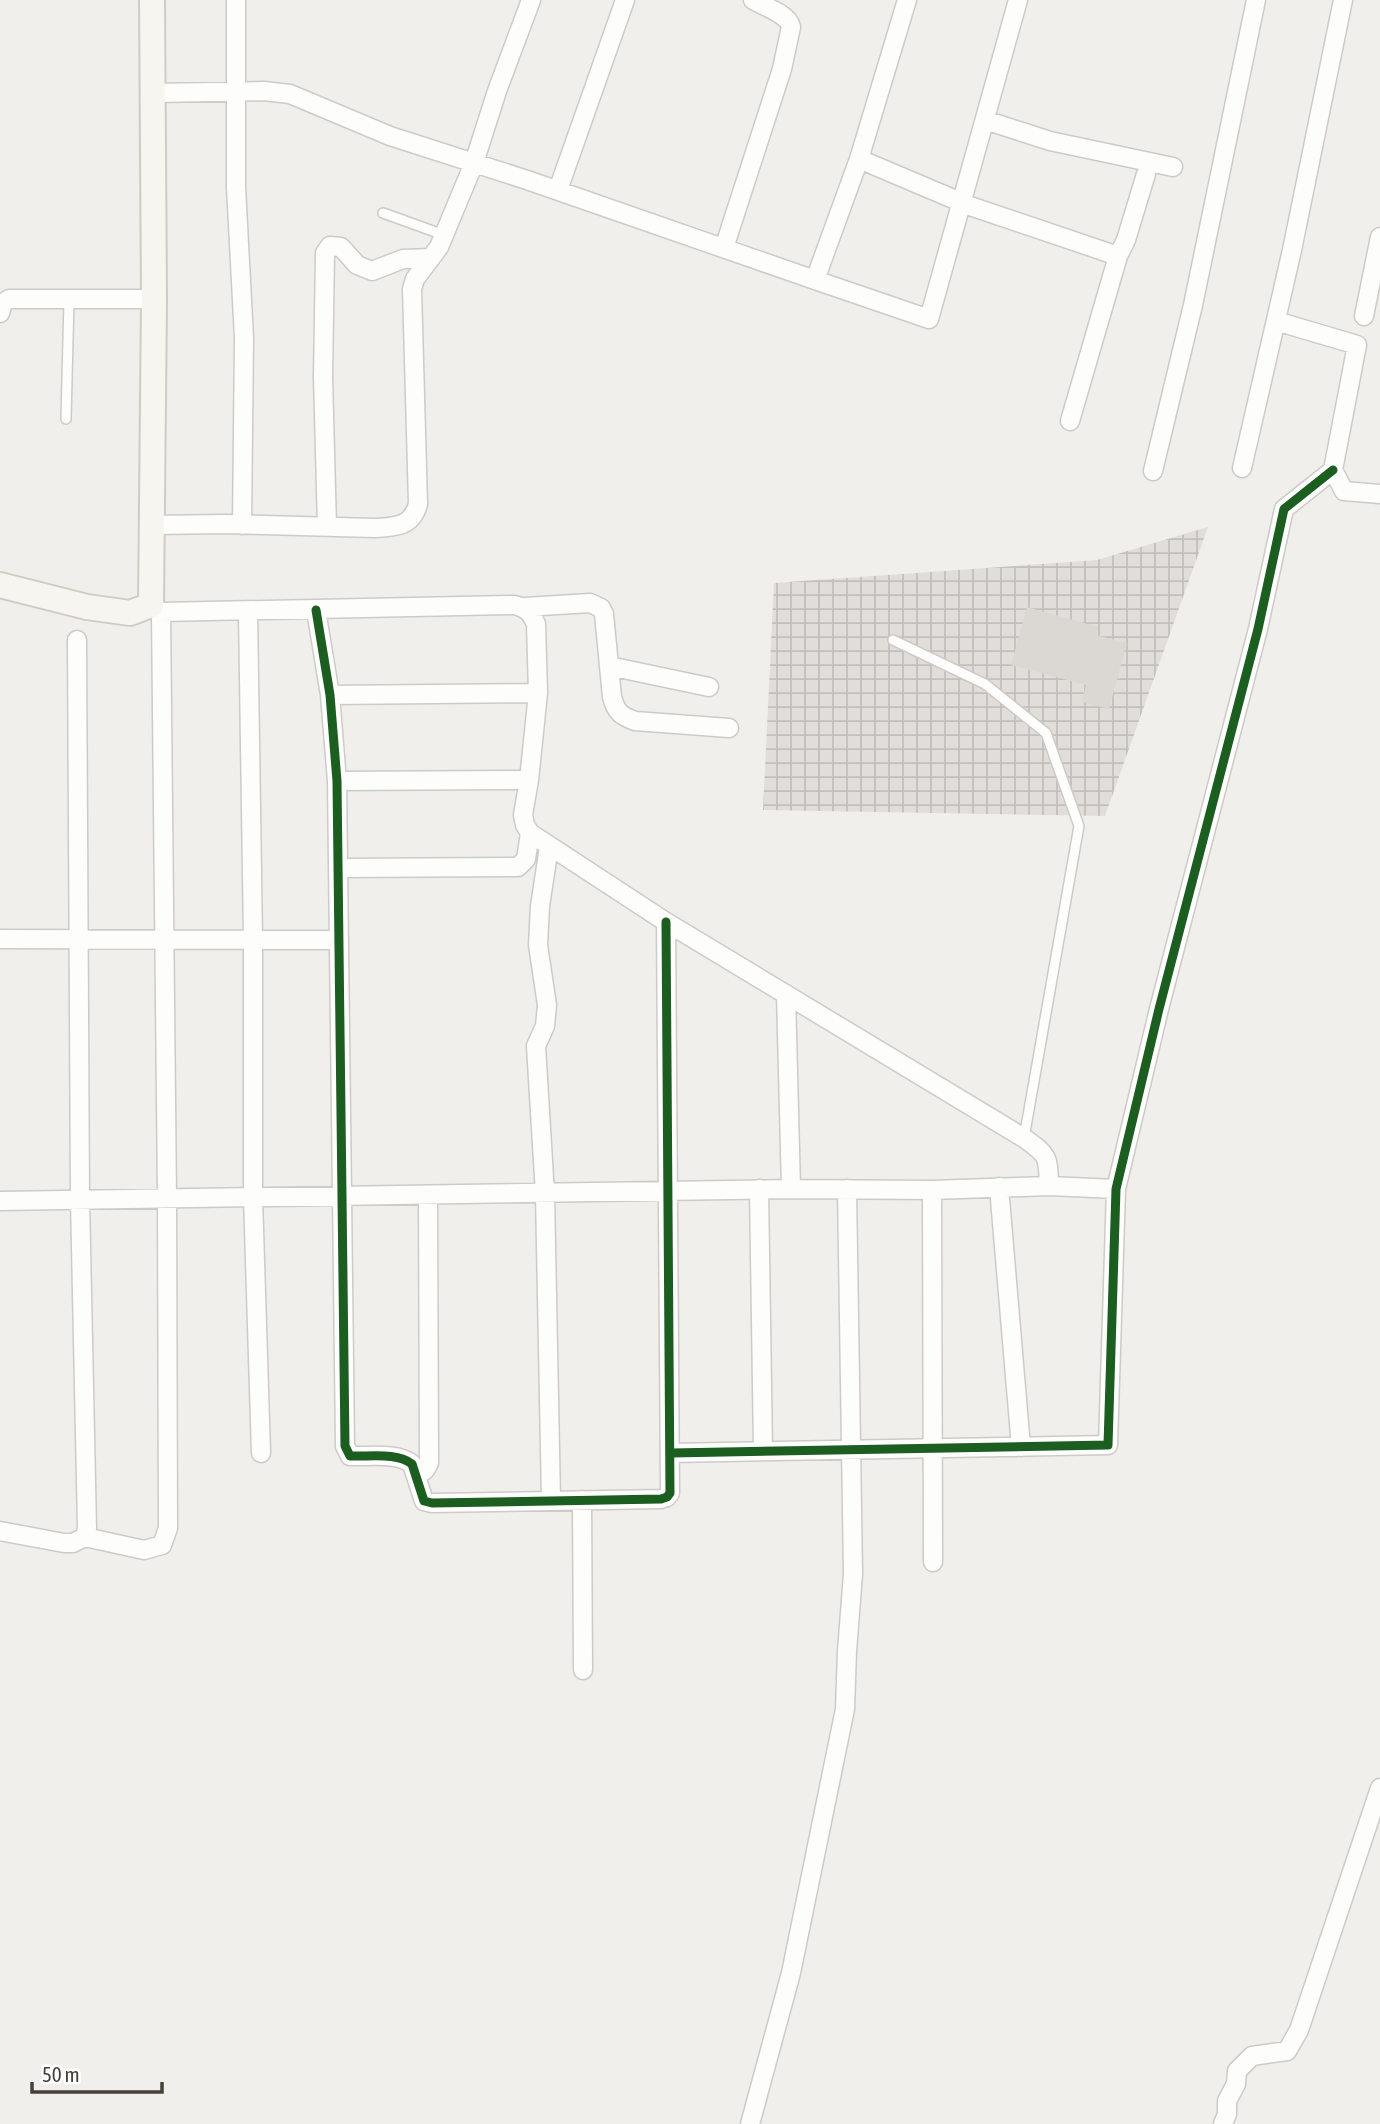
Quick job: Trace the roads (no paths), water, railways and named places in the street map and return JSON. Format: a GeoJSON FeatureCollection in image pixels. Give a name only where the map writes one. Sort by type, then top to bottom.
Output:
{"type":"FeatureCollection","features":[{"type":"Feature","properties":{"kind":"street"},"geometry":{"type":"LineString","coordinates":[[0,1531],[64,1543],[73,1543],[85,1537],[144,1550],[162,1545],[168,1528],[164,938],[153,525],[152,0]]}},
{"type":"Feature","properties":{"kind":"street"},"geometry":{"type":"LineString","coordinates":[[236,0],[236,187],[244,338],[242,525]]}},
{"type":"Feature","properties":{"kind":"street"},"geometry":{"type":"LineString","coordinates":[[153,525],[399,527],[411,520],[418,504],[412,289],[415,279],[444,235],[474,163],[531,0]]}},
{"type":"Feature","properties":{"kind":"street"},"geometry":{"type":"LineString","coordinates":[[558,190],[625,0]]}},
{"type":"Feature","properties":{"kind":"street"},"geometry":{"type":"LineString","coordinates":[[724,248],[782,69],[791,27],[790,21],[785,17],[752,0]]}},
{"type":"Feature","properties":{"kind":"street"},"geometry":{"type":"LineString","coordinates":[[816,280],[859,159],[906,0]]}},
{"type":"Feature","properties":{"kind":"street"},"geometry":{"type":"LineString","coordinates":[[153,93],[264,90],[290,94],[390,136],[558,190],[929,319],[1018,0]]}},
{"type":"Feature","properties":{"kind":"street"},"geometry":{"type":"LineString","coordinates":[[1153,471],[1193,305],[1256,0]]}},
{"type":"Feature","properties":{"kind":"street"},"geometry":{"type":"LineString","coordinates":[[1242,468],[1276,321],[1343,0]]}},
{"type":"Feature","properties":{"kind":"street"},"geometry":{"type":"LineString","coordinates":[[985,120],[1050,141],[1173,167]]}},
{"type":"Feature","properties":{"kind":"street"},"geometry":{"type":"LineString","coordinates":[[859,159],[963,203],[1073,243],[1118,256]]}},
{"type":"Feature","properties":{"kind":"street"},"geometry":{"type":"LineString","coordinates":[[1070,421],[1118,256],[1126,240],[1146,174]]}},
{"type":"Feature","properties":{"kind":"street"},"geometry":{"type":"LineString","coordinates":[[1364,316],[1380,237]]}},
{"type":"Feature","properties":{"kind":"street"},"geometry":{"type":"LineString","coordinates":[[327,527],[323,377],[325,253],[330,246],[341,247],[357,265],[372,271],[403,259],[431,258]]}},
{"type":"Feature","properties":{"kind":"street"},"geometry":{"type":"LineString","coordinates":[[0,313],[3,303],[9,299],[154,299]]}},
{"type":"Feature","properties":{"kind":"street"},"geometry":{"type":"LineString","coordinates":[[1276,321],[1357,345],[1334,470],[1344,491],[1380,494]]}},
{"type":"Feature","properties":{"kind":"street"},"geometry":{"type":"LineString","coordinates":[[671,1453],[1108,1444],[1116,1189],[1159,1009],[1258,629],[1284,509],[1334,470]]}},
{"type":"Feature","properties":{"kind":"street"},"geometry":{"type":"LineString","coordinates":[[0,585],[87,607],[130,613],[156,609],[248,612],[598,605],[604,614],[615,710],[625,718],[635,721],[729,728]]}},
{"type":"Feature","properties":{"kind":"street"},"geometry":{"type":"LineString","coordinates":[[525,607],[536,624],[538,693],[530,780],[523,815],[530,833],[666,922],[1024,1138],[1044,1153],[1048,1163],[1049,1186]]}},
{"type":"Feature","properties":{"kind":"street"},"geometry":{"type":"LineString","coordinates":[[316,610],[330,695],[337,781],[340,1195],[346,1451],[350,1456],[400,1457],[412,1464],[424,1502],[667,1497],[670,1493],[670,1190],[666,922]]}},
{"type":"Feature","properties":{"kind":"street"},"geometry":{"type":"LineString","coordinates":[[248,612],[253,939],[253,1197],[261,1453]]}},
{"type":"Feature","properties":{"kind":"street"},"geometry":{"type":"LineString","coordinates":[[77,640],[85,1537]]}},
{"type":"Feature","properties":{"kind":"street"},"geometry":{"type":"LineString","coordinates":[[610,666],[709,687]]}},
{"type":"Feature","properties":{"kind":"street"},"geometry":{"type":"LineString","coordinates":[[330,695],[538,693]]}},
{"type":"Feature","properties":{"kind":"street"},"geometry":{"type":"LineString","coordinates":[[337,781],[530,780]]}},
{"type":"Feature","properties":{"kind":"street"},"geometry":{"type":"LineString","coordinates":[[338,868],[518,867],[526,859],[530,833]]}},
{"type":"Feature","properties":{"kind":"street"},"geometry":{"type":"LineString","coordinates":[[549,846],[540,906],[538,945],[547,1005],[545,1026],[537,1046],[545,1194],[551,1500]]}},
{"type":"Feature","properties":{"kind":"street"},"geometry":{"type":"LineString","coordinates":[[0,939],[340,940]]}},
{"type":"Feature","properties":{"kind":"street"},"geometry":{"type":"LineString","coordinates":[[786,994],[791,1189]]}},
{"type":"Feature","properties":{"kind":"street"},"geometry":{"type":"LineString","coordinates":[[0,1201],[759,1189],[932,1190],[1049,1186],[1116,1189]]}},
{"type":"Feature","properties":{"kind":"street"},"geometry":{"type":"LineString","coordinates":[[999,1187],[1021,1447]]}},
{"type":"Feature","properties":{"kind":"street"},"geometry":{"type":"LineString","coordinates":[[759,1189],[763,1451]]}},
{"type":"Feature","properties":{"kind":"street"},"geometry":{"type":"LineString","coordinates":[[750,2124],[791,1973],[845,1709],[853,1574],[847,1189]]}},
{"type":"Feature","properties":{"kind":"street"},"geometry":{"type":"LineString","coordinates":[[932,1190],[933,1562]]}},
{"type":"Feature","properties":{"kind":"street"},"geometry":{"type":"LineString","coordinates":[[417,1475],[425,1470],[429,1462],[428,1195]]}},
{"type":"Feature","properties":{"kind":"street"},"geometry":{"type":"LineString","coordinates":[[582,1500],[583,1670]]}},
{"type":"Feature","properties":{"kind":"street"},"geometry":{"type":"LineString","coordinates":[[1223,2124],[1227,2114],[1227,2101],[1236,2084],[1237,2071],[1252,2056],[1287,2051],[1299,2030],[1380,1788]]}},
{"type":"Feature","properties":{"kind":"lane"},"geometry":{"type":"LineString","coordinates":[[383,213],[444,235]]}},
{"type":"Feature","properties":{"kind":"lane"},"geometry":{"type":"LineString","coordinates":[[66,419],[69,300]]}},
{"type":"Feature","properties":{"kind":"lane"},"geometry":{"type":"LineString","coordinates":[[893,640],[985,684],[1045,733],[1079,826],[1024,1138]]}}]}
